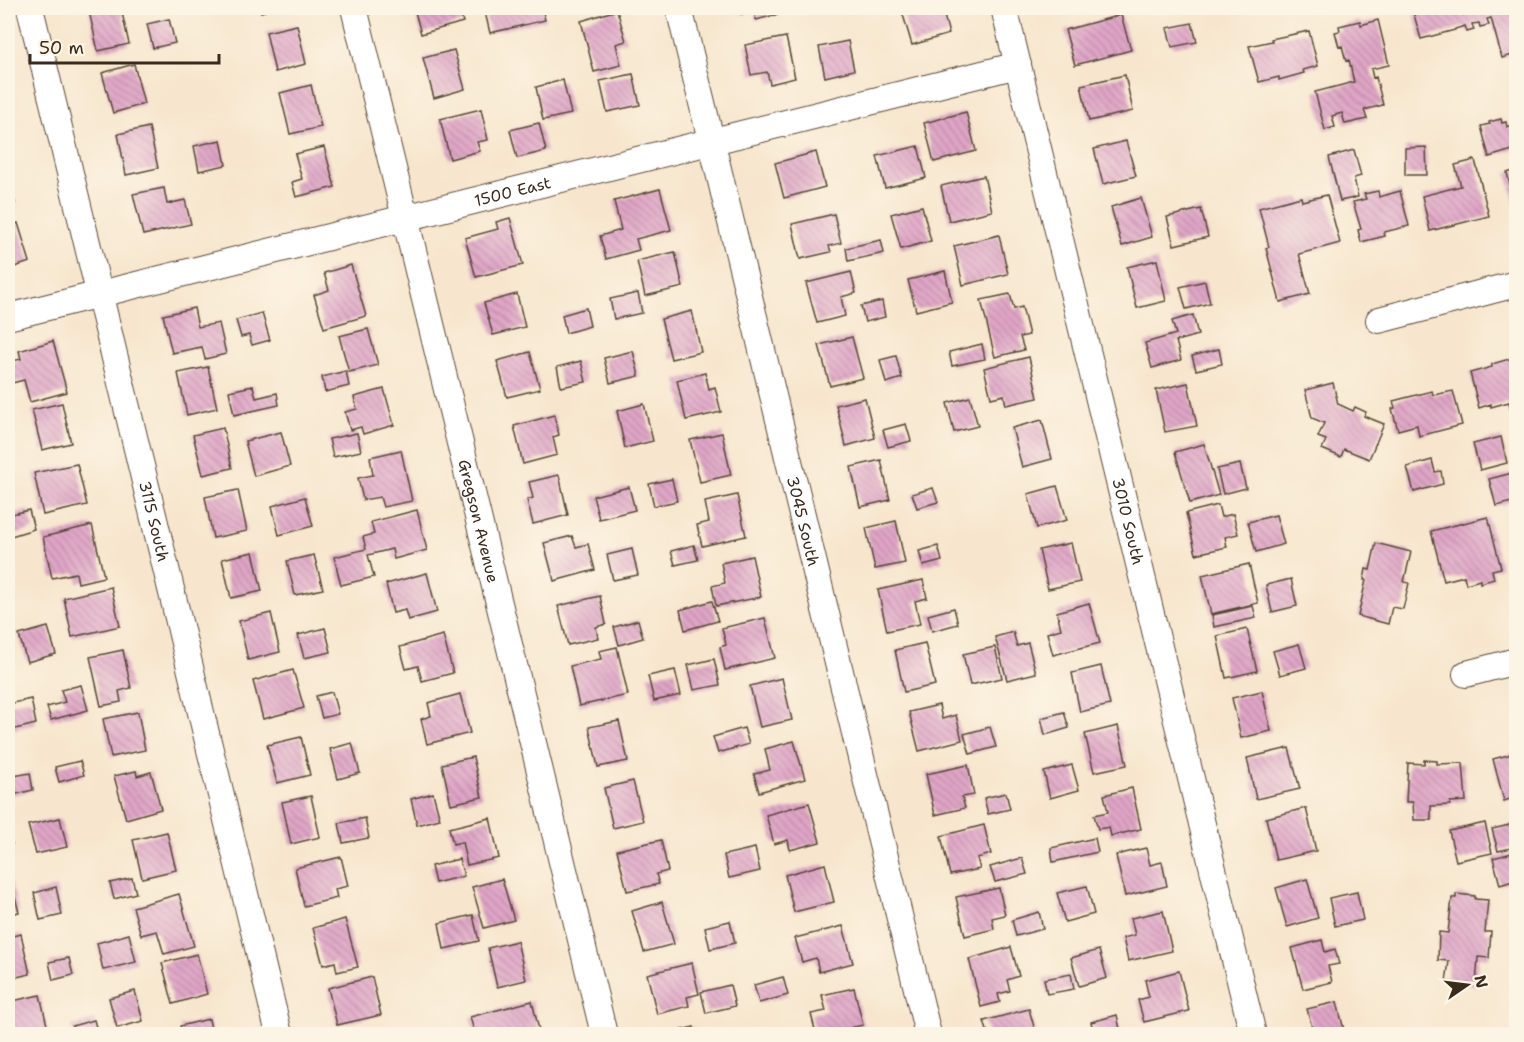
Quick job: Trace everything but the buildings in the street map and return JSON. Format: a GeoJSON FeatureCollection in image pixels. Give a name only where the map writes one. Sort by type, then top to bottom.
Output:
{"type":"FeatureCollection","features":[{"type":"Feature","properties":{"kind":"street","name":"3115 South"},"geometry":{"type":"LineString","coordinates":[[30,8],[279,1035]]}},
{"type":"Feature","properties":{"kind":"street","name":"Gregson Avenue"},"geometry":{"type":"LineString","coordinates":[[354,8],[604,1035]]}},
{"type":"Feature","properties":{"kind":"street","name":"3045 South"},"geometry":{"type":"LineString","coordinates":[[679,8],[928,1035]]}},
{"type":"Feature","properties":{"kind":"street","name":"3010 South"},"geometry":{"type":"LineString","coordinates":[[1004,8],[1253,1035]]}},
{"type":"Feature","properties":{"kind":"street","name":"1500 East"},"geometry":{"type":"LineString","coordinates":[[8,317],[1018,65]]}},
{"type":"Feature","properties":{"kind":"street"},"geometry":{"type":"LineString","coordinates":[[1379,320],[1516,284]]}},
{"type":"Feature","properties":{"kind":"street"},"geometry":{"type":"LineString","coordinates":[[1466,674],[1516,661]]}}]}
